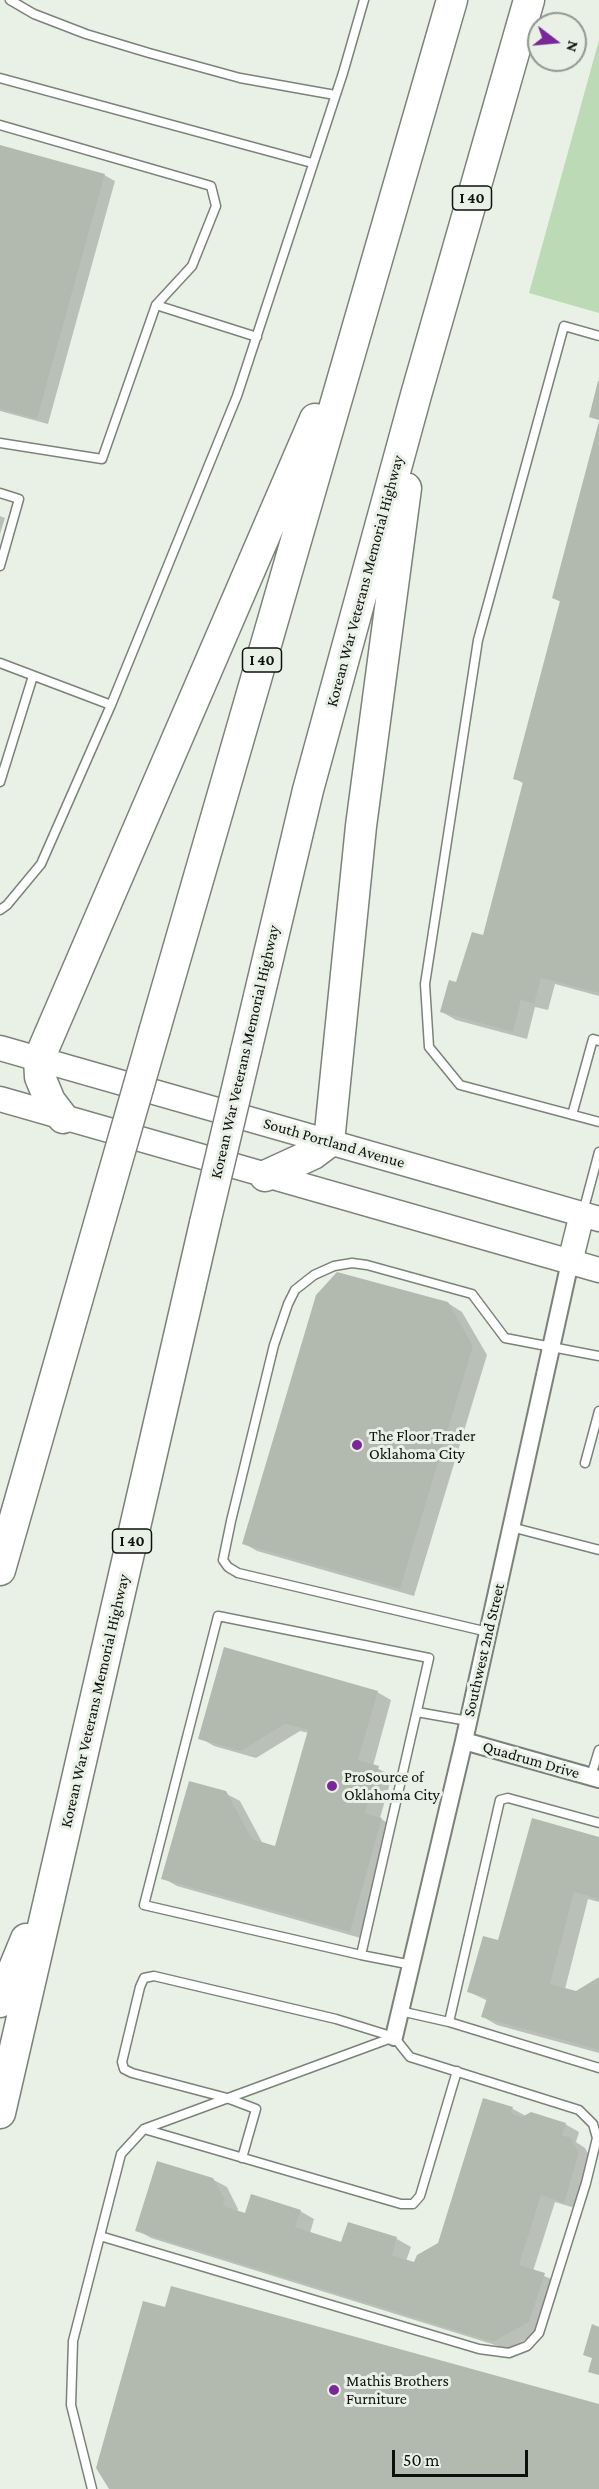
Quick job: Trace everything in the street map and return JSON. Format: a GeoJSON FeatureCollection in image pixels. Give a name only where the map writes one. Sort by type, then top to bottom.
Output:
{"type":"FeatureCollection","features":[{"type":"Feature","properties":{"kind":"highway","name":"I 40"},"geometry":{"type":"LineString","coordinates":[[0,1570],[452,0]]}},
{"type":"Feature","properties":{"kind":"highway","name":"Korean War Veterans Memorial Highway"},"geometry":{"type":"LineString","coordinates":[[0,2113],[205,1223],[308,790],[416,395],[529,0]]}},
{"type":"Feature","properties":{"kind":"highway"},"geometry":{"type":"LineString","coordinates":[[63,1118],[50,1101],[40,1077],[39,1059],[231,619],[369,291]]}},
{"type":"Feature","properties":{"kind":"highway"},"geometry":{"type":"LineString","coordinates":[[265,1176],[313,1154],[329,1142],[361,826],[379,682],[399,553],[416,395]]}},
{"type":"Feature","properties":{"kind":"highway"},"geometry":{"type":"LineString","coordinates":[[0,2002],[59,1859]]}},
{"type":"Feature","properties":{"kind":"main road","name":"South Portland Avenue"},"geometry":{"type":"LineString","coordinates":[[0,1048],[591,1217]]}},
{"type":"Feature","properties":{"kind":"main road"},"geometry":{"type":"LineString","coordinates":[[0,1099],[599,1270]]}},
{"type":"Feature","properties":{"kind":"main road"},"geometry":{"type":"LineString","coordinates":[[570,1262],[591,1217]]}},
{"type":"Feature","properties":{"kind":"street","name":"Southwest 2nd Street"},"geometry":{"type":"LineString","coordinates":[[394,2037],[464,1741],[570,1262]]}},
{"type":"Feature","properties":{"kind":"street","name":"Quadrum Drive"},"geometry":{"type":"LineString","coordinates":[[464,1741],[595,1777]]}},
{"type":"Feature","properties":{"kind":"lane"},"geometry":{"type":"LineString","coordinates":[[10,0],[34,14],[86,34],[149,53],[240,78],[335,95]]}},
{"type":"Feature","properties":{"kind":"lane"},"geometry":{"type":"LineString","coordinates":[[0,910],[7,906],[40,864],[111,705],[237,396],[364,0]]}},
{"type":"Feature","properties":{"kind":"lane"},"geometry":{"type":"LineString","coordinates":[[0,78],[312,163]]}},
{"type":"Feature","properties":{"kind":"lane"},"geometry":{"type":"LineString","coordinates":[[0,125],[211,186],[216,206],[192,266],[156,305],[102,459],[0,443]]}},
{"type":"Feature","properties":{"kind":"lane"},"geometry":{"type":"LineString","coordinates":[[156,305],[257,337]]}},
{"type":"Feature","properties":{"kind":"lane"},"geometry":{"type":"LineString","coordinates":[[599,336],[564,326],[478,640],[425,984],[429,1047],[460,1085],[599,1122]]}},
{"type":"Feature","properties":{"kind":"lane"},"geometry":{"type":"LineString","coordinates":[[0,493],[19,499],[0,566]]}},
{"type":"Feature","properties":{"kind":"lane"},"geometry":{"type":"LineString","coordinates":[[0,663],[111,705]]}},
{"type":"Feature","properties":{"kind":"lane"},"geometry":{"type":"LineString","coordinates":[[0,782],[33,676]]}},
{"type":"Feature","properties":{"kind":"lane"},"geometry":{"type":"LineString","coordinates":[[572,1115],[592,1039],[599,1041]]}},
{"type":"Feature","properties":{"kind":"lane"},"geometry":{"type":"LineString","coordinates":[[591,1217],[599,1152]]}},
{"type":"Feature","properties":{"kind":"lane"},"geometry":{"type":"LineString","coordinates":[[488,1632],[238,1573],[228,1567],[223,1560],[274,1345],[284,1314],[295,1290],[314,1275],[334,1266],[352,1263],[367,1265],[462,1289],[472,1294],[479,1300],[505,1338],[599,1356]]}},
{"type":"Feature","properties":{"kind":"lane"},"geometry":{"type":"LineString","coordinates":[[585,1463],[599,1411]]}},
{"type":"Feature","properties":{"kind":"lane"},"geometry":{"type":"LineString","coordinates":[[511,1527],[599,1550]]}},
{"type":"Feature","properties":{"kind":"lane"},"geometry":{"type":"LineString","coordinates":[[361,1955],[429,1658],[218,1616],[144,1905],[361,1955],[412,1965]]}},
{"type":"Feature","properties":{"kind":"lane"},"geometry":{"type":"LineString","coordinates":[[417,1712],[468,1721]]}},
{"type":"Feature","properties":{"kind":"lane"},"geometry":{"type":"LineString","coordinates":[[595,1777],[599,1750]]}},
{"type":"Feature","properties":{"kind":"lane"},"geometry":{"type":"LineString","coordinates":[[449,2022],[500,1800],[508,1798],[599,1823]]}},
{"type":"Feature","properties":{"kind":"lane"},"geometry":{"type":"LineString","coordinates":[[100,2236],[479,2349],[509,2353],[527,2346],[539,2333],[586,2183],[598,2134],[593,2124],[579,2110],[410,2056],[394,2037],[336,2019],[154,1976],[144,1978],[122,2062],[124,2068],[132,2073],[227,2098],[256,2109],[242,2158]]}},
{"type":"Feature","properties":{"kind":"lane"},"geometry":{"type":"LineString","coordinates":[[400,2011],[449,2022],[599,2068]]}},
{"type":"Feature","properties":{"kind":"lane"},"geometry":{"type":"LineString","coordinates":[[92,2489],[70,2405],[73,2341],[121,2154],[144,2129],[394,2037]]}},
{"type":"Feature","properties":{"kind":"lane"},"geometry":{"type":"LineString","coordinates":[[144,2129],[401,2204],[413,2205],[420,2196],[457,2071]]}},
{"type":"Feature","properties":{"kind":"green space"},"geometry":{"type":"Polygon","coordinates":[[[599,40],[599,313],[529,293],[599,40]]]}},
{"type":"Feature","properties":{"kind":"building"},"geometry":{"type":"Polygon","coordinates":[[[0,145],[105,174],[37,419],[0,409],[0,145]]]}},
{"type":"Feature","properties":{"kind":"building"},"geometry":{"type":"Polygon","coordinates":[[[599,381],[599,420],[589,417],[599,381]]]}},
{"type":"Feature","properties":{"kind":"building"},"geometry":{"type":"Polygon","coordinates":[[[599,421],[599,993],[541,978],[534,1004],[521,1000],[513,1032],[440,1012],[449,980],[456,982],[472,932],[483,935],[523,782],[513,779],[560,601],[552,598],[599,421]]]}},
{"type":"Feature","properties":{"kind":"building","name":"The Floor Trader Oklahoma City"},"geometry":{"type":"Polygon","coordinates":[[[337,1272],[448,1302],[473,1346],[400,1589],[242,1544],[316,1295],[337,1272]]]}},
{"type":"Feature","properties":{"kind":"building","name":"ProSource of Oklahoma City"},"geometry":{"type":"Polygon","coordinates":[[[224,1647],[378,1691],[358,1760],[379,1766],[365,1813],[382,1818],[350,1932],[161,1879],[189,1781],[226,1791],[252,1839],[275,1846],[308,1730],[285,1724],[241,1751],[198,1739],[224,1647]]]}},
{"type":"Feature","properties":{"kind":"building"},"geometry":{"type":"Polygon","coordinates":[[[532,1818],[599,1837],[599,1899],[574,1892],[550,1984],[576,1991],[599,1977],[599,2050],[481,2017],[487,1998],[467,1992],[483,1936],[498,1940],[532,1818]]]}},
{"type":"Feature","properties":{"kind":"building"},"geometry":{"type":"Polygon","coordinates":[[[483,2098],[513,2107],[511,2113],[522,2117],[531,2112],[566,2123],[562,2135],[571,2138],[579,2153],[564,2203],[541,2195],[519,2265],[545,2273],[529,2322],[493,2342],[135,2231],[157,2161],[213,2178],[225,2200],[223,2206],[245,2213],[251,2194],[301,2210],[295,2227],[341,2242],[348,2222],[397,2237],[392,2255],[414,2262],[417,2255],[438,2243],[483,2098]]]}},
{"type":"Feature","properties":{"kind":"building","name":"Mathis Brothers Furniture"},"geometry":{"type":"Polygon","coordinates":[[[171,2286],[599,2404],[599,2489],[109,2489],[96,2468],[143,2301],[165,2307],[171,2286]]]}},
{"type":"Feature","properties":{"kind":"building"},"geometry":{"type":"Polygon","coordinates":[[[592,2324],[599,2327],[599,2375],[588,2372],[592,2358],[583,2355],[592,2324]]]}},
{"type":"Feature","properties":{"kind":"place","name":"The Floor Trader Oklahoma City"},"geometry":{"type":"Point","coordinates":[357,1445]}},
{"type":"Feature","properties":{"kind":"place","name":"ProSource of Oklahoma City"},"geometry":{"type":"Point","coordinates":[332,1786]}},
{"type":"Feature","properties":{"kind":"place","name":"Mathis Brothers Furniture"},"geometry":{"type":"Point","coordinates":[334,2390]}}]}
